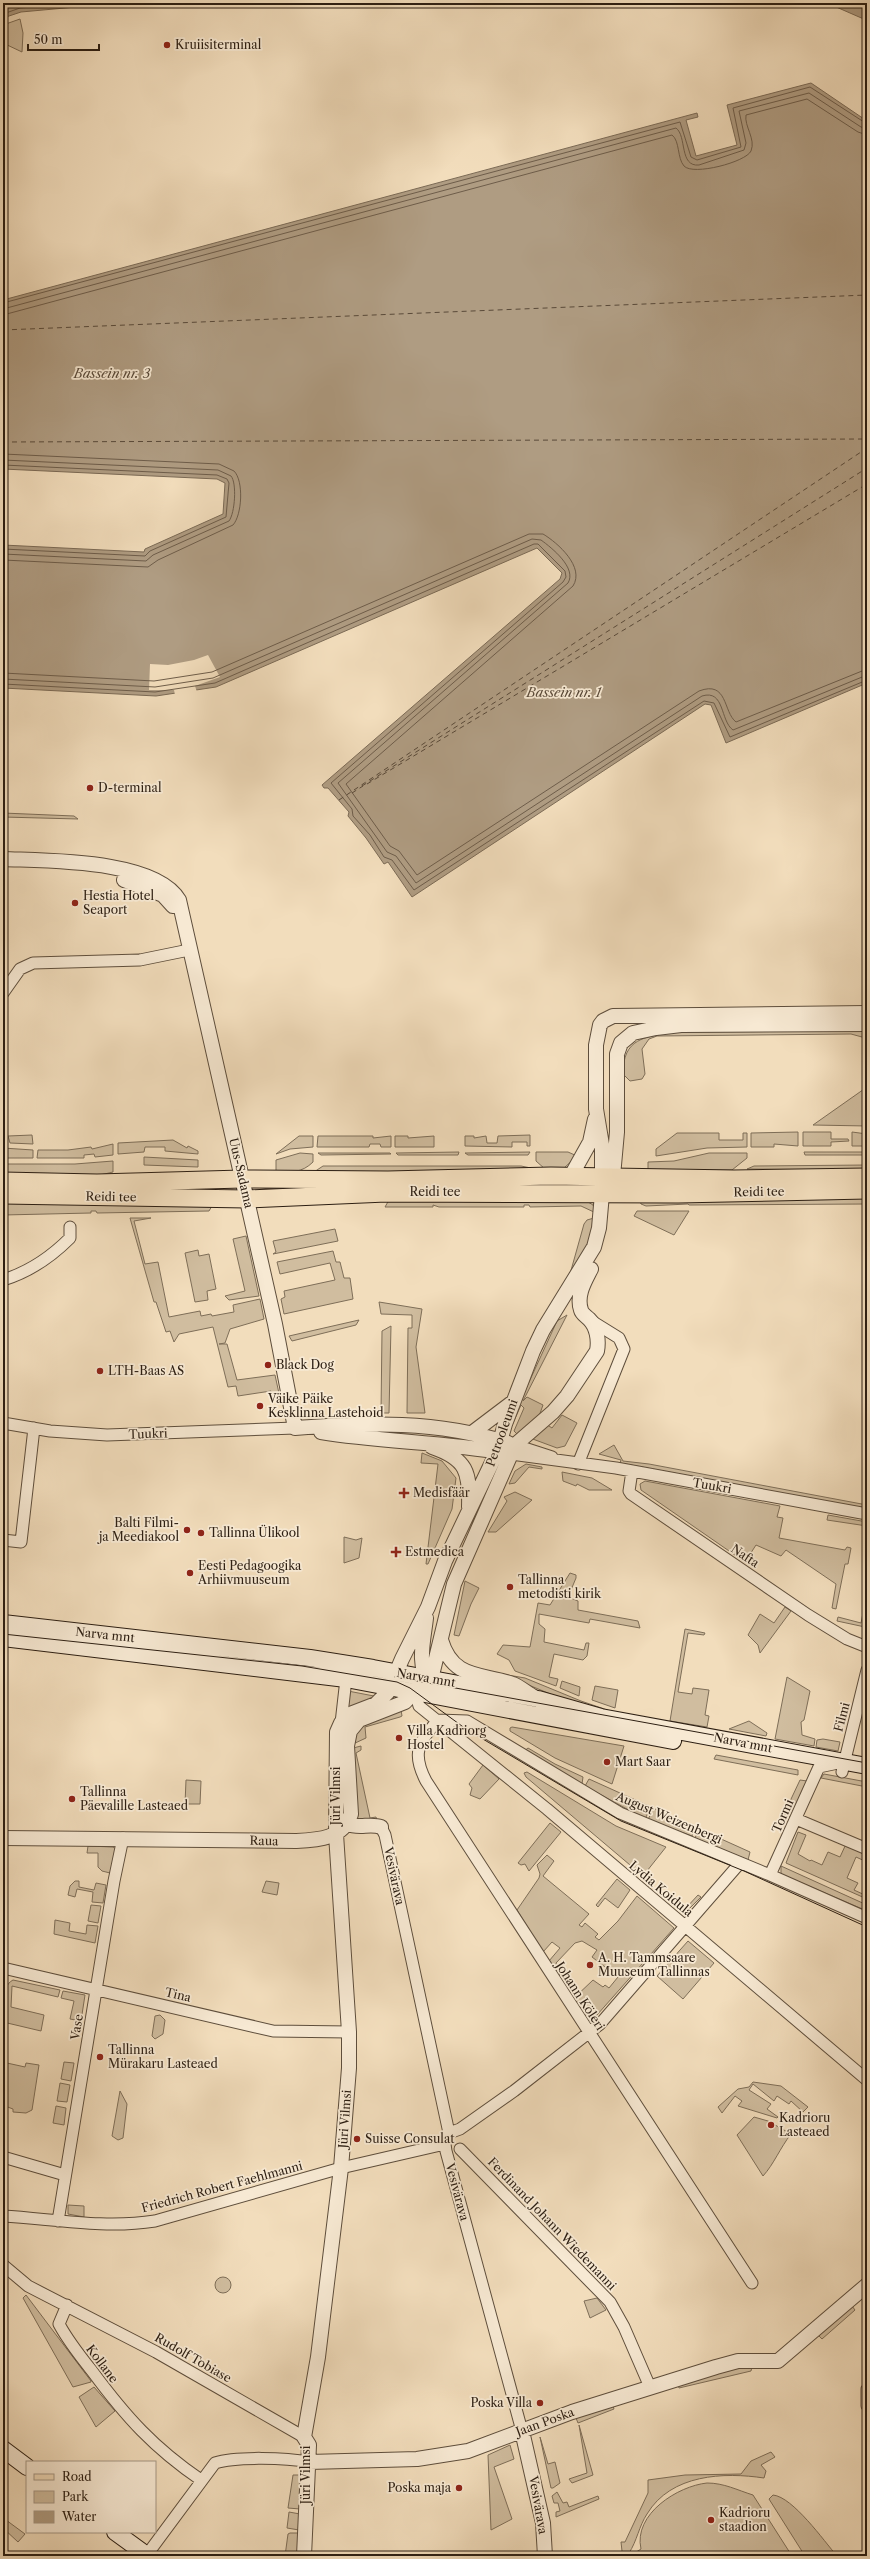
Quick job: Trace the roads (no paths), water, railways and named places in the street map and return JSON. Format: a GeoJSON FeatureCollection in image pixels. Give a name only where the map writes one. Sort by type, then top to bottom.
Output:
{"type":"FeatureCollection","features":[{"type":"Feature","properties":{"kind":"main road","name":"Reidi tee"},"geometry":{"type":"LineString","coordinates":[[3,1181],[97,1182],[242,1179],[388,1180],[571,1176],[734,1179],[867,1177]]}},
{"type":"Feature","properties":{"kind":"main road","name":"Reidi tee"},"geometry":{"type":"LineString","coordinates":[[3,1195],[247,1199],[386,1193],[607,1194],[867,1190]]}},
{"type":"Feature","properties":{"kind":"main road","name":"Narva mnt"},"geometry":{"type":"LineString","coordinates":[[3,1623],[310,1658],[394,1680],[415,1692],[560,1721],[819,1767],[867,1766]]}},
{"type":"Feature","properties":{"kind":"main road","name":"Narva mnt"},"geometry":{"type":"LineString","coordinates":[[3,1638],[346,1679],[394,1680],[426,1678],[538,1699],[601,1717],[843,1767],[867,1776]]}},
{"type":"Feature","properties":{"kind":"main road"},"geometry":{"type":"LineString","coordinates":[[3,2449],[26,2466]]}},
{"type":"Feature","properties":{"kind":"main road"},"geometry":{"type":"LineString","coordinates":[[117,2533],[147,2556]]}},
{"type":"Feature","properties":{"kind":"street","name":"Uus-Sadama"},"geometry":{"type":"LineString","coordinates":[[3,859],[79,863],[111,867],[159,882],[175,893],[179,900],[189,950],[247,1199],[295,1428]]}},
{"type":"Feature","properties":{"kind":"street"},"geometry":{"type":"LineString","coordinates":[[65,872],[79,863]]}},
{"type":"Feature","properties":{"kind":"street","name":"Uus-Sadama"},"geometry":{"type":"LineString","coordinates":[[3,869],[90,873],[134,882],[163,895],[170,901],[182,919]]}},
{"type":"Feature","properties":{"kind":"street"},"geometry":{"type":"LineString","coordinates":[[3,993],[20,969],[33,963],[140,960],[189,950]]}},
{"type":"Feature","properties":{"kind":"street"},"geometry":{"type":"LineString","coordinates":[[571,1176],[590,1142],[596,1109],[597,1032],[603,1021],[608,1017],[867,1013]]}},
{"type":"Feature","properties":{"kind":"street"},"geometry":{"type":"LineString","coordinates":[[513,1450],[553,1412],[592,1361],[598,1344],[596,1331],[586,1316],[579,1296],[605,1236],[608,1176],[617,1132],[617,1054],[621,1043],[633,1033],[681,1025],[867,1024]]}},
{"type":"Feature","properties":{"kind":"street"},"geometry":{"type":"LineString","coordinates":[[596,1109],[608,1176]]}},
{"type":"Feature","properties":{"kind":"street","name":"Petrooleumi"},"geometry":{"type":"LineString","coordinates":[[394,1680],[428,1607],[445,1561],[469,1512],[498,1446],[533,1351],[553,1314],[594,1247],[607,1194]]}},
{"type":"Feature","properties":{"kind":"street"},"geometry":{"type":"LineString","coordinates":[[3,1280],[38,1265],[56,1253],[70,1238],[70,1227]]}},
{"type":"Feature","properties":{"kind":"street"},"geometry":{"type":"LineString","coordinates":[[553,1314],[566,1311],[586,1316],[618,1338],[624,1349],[578,1464]]}},
{"type":"Feature","properties":{"kind":"street"},"geometry":{"type":"LineString","coordinates":[[472,1433],[514,1401]]}},
{"type":"Feature","properties":{"kind":"street","name":"Tuukri"},"geometry":{"type":"LineString","coordinates":[[3,1423],[106,1436],[403,1423],[472,1433],[498,1446],[557,1461],[632,1471],[867,1514]]}},
{"type":"Feature","properties":{"kind":"street"},"geometry":{"type":"LineString","coordinates":[[3,1540],[21,1542],[34,1428]]}},
{"type":"Feature","properties":{"kind":"street","name":"Tuukri"},"geometry":{"type":"LineString","coordinates":[[295,1428],[351,1437],[498,1446]]}},
{"type":"Feature","properties":{"kind":"street"},"geometry":{"type":"LineString","coordinates":[[416,1442],[451,1455],[465,1468],[470,1482],[469,1512]]}},
{"type":"Feature","properties":{"kind":"street","name":"Petrooleumi"},"geometry":{"type":"LineString","coordinates":[[415,1692],[435,1665],[442,1640],[445,1616],[458,1572],[513,1450]]}},
{"type":"Feature","properties":{"kind":"street","name":"Nafta"},"geometry":{"type":"LineString","coordinates":[[632,1471],[629,1491],[631,1494],[808,1615],[847,1639],[867,1647]]}},
{"type":"Feature","properties":{"kind":"street"},"geometry":{"type":"LineString","coordinates":[[428,1607],[422,1663],[426,1678],[431,1684],[458,1700]]}},
{"type":"Feature","properties":{"kind":"street"},"geometry":{"type":"LineString","coordinates":[[442,1640],[448,1658],[461,1670],[513,1684],[538,1699]]}},
{"type":"Feature","properties":{"kind":"street","name":"Filmi"},"geometry":{"type":"LineString","coordinates":[[843,1767],[867,1670]]}},
{"type":"Feature","properties":{"kind":"street","name":"Jüri Vilmsi"},"geometry":{"type":"LineString","coordinates":[[304,2556],[309,2445],[304,2437],[318,2357],[341,2168],[350,2032],[336,1834],[336,1747],[337,1732],[341,1723],[346,1679]]}},
{"type":"Feature","properties":{"kind":"street"},"geometry":{"type":"LineString","coordinates":[[341,1723],[350,1714],[381,1701],[394,1680]]}},
{"type":"Feature","properties":{"kind":"street"},"geometry":{"type":"LineString","coordinates":[[381,1827],[375,1825],[354,1827],[348,1824],[351,1814],[348,1746],[350,1731],[359,1720],[401,1705],[415,1692],[419,1706],[438,1720]]}},
{"type":"Feature","properties":{"kind":"street","name":"August Weizenbergi"},"geometry":{"type":"LineString","coordinates":[[438,1720],[467,1721],[519,1754],[620,1813],[740,1864],[770,1875],[867,1918]]}},
{"type":"Feature","properties":{"kind":"street","name":"Lydia Koidula"},"geometry":{"type":"LineString","coordinates":[[438,1720],[867,2080]]}},
{"type":"Feature","properties":{"kind":"street","name":"Johann Köleri"},"geometry":{"type":"LineString","coordinates":[[438,1720],[424,1736],[419,1748],[420,1768],[589,2034],[752,2283]]}},
{"type":"Feature","properties":{"kind":"street","name":"Tormi"},"geometry":{"type":"LineString","coordinates":[[770,1875],[819,1767]]}},
{"type":"Feature","properties":{"kind":"street"},"geometry":{"type":"LineString","coordinates":[[796,1820],[867,1849]]}},
{"type":"Feature","properties":{"kind":"street","name":"Raua"},"geometry":{"type":"LineString","coordinates":[[3,1838],[123,1838],[296,1841],[317,1840],[336,1834],[348,1824]]}},
{"type":"Feature","properties":{"kind":"street","name":"Vesivärava"},"geometry":{"type":"LineString","coordinates":[[381,1827],[385,1835],[449,2133]]}},
{"type":"Feature","properties":{"kind":"street","name":"Vase"},"geometry":{"type":"LineString","coordinates":[[58,2221],[96,1989],[123,1838]]}},
{"type":"Feature","properties":{"kind":"street"},"geometry":{"type":"LineString","coordinates":[[445,2144],[449,2133],[460,2129],[589,2034],[686,1927],[740,1864]]}},
{"type":"Feature","properties":{"kind":"street","name":"Tina"},"geometry":{"type":"LineString","coordinates":[[3,1968],[273,2031],[350,2032]]}},
{"type":"Feature","properties":{"kind":"street","name":"Vesivärava"},"geometry":{"type":"LineString","coordinates":[[445,2144],[522,2431],[543,2523],[545,2556]]}},
{"type":"Feature","properties":{"kind":"street","name":"Friedrich Robert Faehlmanni"},"geometry":{"type":"LineString","coordinates":[[3,2216],[86,2224],[138,2224],[155,2221],[341,2168],[445,2144]]}},
{"type":"Feature","properties":{"kind":"street","name":"Ferdinand Johann Wiedemanni"},"geometry":{"type":"LineString","coordinates":[[460,2149],[610,2302],[624,2327],[650,2387]]}},
{"type":"Feature","properties":{"kind":"street"},"geometry":{"type":"LineString","coordinates":[[3,2157],[65,2175]]}},
{"type":"Feature","properties":{"kind":"street"},"geometry":{"type":"LineString","coordinates":[[3,2265],[28,2286],[67,2305]]}},
{"type":"Feature","properties":{"kind":"street","name":"Jaan Poska"},"geometry":{"type":"LineString","coordinates":[[147,2556],[209,2468],[220,2461],[294,2459],[309,2462],[417,2458],[461,2452],[650,2387],[738,2361],[778,2361],[867,2285]]}},
{"type":"Feature","properties":{"kind":"street","name":"Rudolf Tobiase"},"geometry":{"type":"LineString","coordinates":[[67,2305],[156,2352],[304,2437]]}},
{"type":"Feature","properties":{"kind":"street","name":"Kollane"},"geometry":{"type":"LineString","coordinates":[[67,2305],[59,2324],[115,2402],[144,2435],[172,2460],[201,2480]]}},
{"type":"Feature","properties":{"kind":"street"},"geometry":{"type":"LineString","coordinates":[[867,2389],[867,2406]]}},
{"type":"Feature","properties":{"kind":"water"},"geometry":{"type":"Polygon","coordinates":[[[3,3],[116,3],[98,7],[76,7],[21,12],[3,18],[3,3]]]}},
{"type":"Feature","properties":{"kind":"water"},"geometry":{"type":"Polygon","coordinates":[[[827,3],[867,3],[867,21],[866,20],[827,3]]]}},
{"type":"Feature","properties":{"kind":"water"},"geometry":{"type":"Polygon","coordinates":[[[811,83],[867,121],[867,683],[726,743],[711,705],[705,704],[412,897],[388,862],[384,864],[348,816],[349,812],[328,788],[324,788],[322,785],[560,579],[562,573],[537,548],[216,687],[156,696],[3,688],[3,545],[144,552],[145,549],[223,514],[225,483],[217,479],[3,469],[3,300],[697,113],[698,117],[686,120],[696,156],[737,145],[727,105],[811,83]]]}},
{"type":"Feature","properties":{"kind":"tram line"},"geometry":{"type":"LineString","coordinates":[[3,1634],[302,1666],[397,1682],[410,1688],[466,1729],[621,1821],[744,1871],[867,1927]]}},
{"type":"Feature","properties":{"kind":"tram line"},"geometry":{"type":"LineString","coordinates":[[395,1677],[867,1763]]}},
{"type":"Feature","properties":{"kind":"place","name":"Kruiisiterminal"},"geometry":{"type":"Point","coordinates":[167,45]}},
{"type":"Feature","properties":{"kind":"place","name":"D-terminal"},"geometry":{"type":"Point","coordinates":[90,788]}},
{"type":"Feature","properties":{"kind":"place","name":"Hestia Hotel Seaport"},"geometry":{"type":"Point","coordinates":[75,903]}},
{"type":"Feature","properties":{"kind":"place","name":"Black Dog"},"geometry":{"type":"Point","coordinates":[268,1365]}},
{"type":"Feature","properties":{"kind":"place","name":"LTH-Baas AS"},"geometry":{"type":"Point","coordinates":[100,1371]}},
{"type":"Feature","properties":{"kind":"place","name":"Väike Päike Kesklinna Lastehoid"},"geometry":{"type":"Point","coordinates":[260,1406]}},
{"type":"Feature","properties":{"kind":"place","name":"Medisfäär"},"geometry":{"type":"Point","coordinates":[404,1493]}},
{"type":"Feature","properties":{"kind":"place","name":"Balti Filmi- ja Meediakool"},"geometry":{"type":"Point","coordinates":[187,1530]}},
{"type":"Feature","properties":{"kind":"place","name":"Tallinna Ülikool"},"geometry":{"type":"Point","coordinates":[201,1533]}},
{"type":"Feature","properties":{"kind":"place","name":"Estmedica"},"geometry":{"type":"Point","coordinates":[396,1552]}},
{"type":"Feature","properties":{"kind":"place","name":"Eesti Pedagoogika Arhiivmuuseum"},"geometry":{"type":"Point","coordinates":[190,1573]}},
{"type":"Feature","properties":{"kind":"place","name":"Tallinna metodisti kirik"},"geometry":{"type":"Point","coordinates":[510,1587]}},
{"type":"Feature","properties":{"kind":"place","name":"Villa Kadriorg Hostel"},"geometry":{"type":"Point","coordinates":[399,1738]}},
{"type":"Feature","properties":{"kind":"place","name":"Mart Saar"},"geometry":{"type":"Point","coordinates":[607,1762]}},
{"type":"Feature","properties":{"kind":"place","name":"Tallinna Päevalille Lasteaed"},"geometry":{"type":"Point","coordinates":[72,1799]}},
{"type":"Feature","properties":{"kind":"place","name":"A. H. Tammsaare Muuseum Tallinnas"},"geometry":{"type":"Point","coordinates":[590,1965]}},
{"type":"Feature","properties":{"kind":"place","name":"Tallinna Mürakaru Lasteaed"},"geometry":{"type":"Point","coordinates":[100,2057]}},
{"type":"Feature","properties":{"kind":"place","name":"Kadrioru Lasteaed"},"geometry":{"type":"Point","coordinates":[771,2125]}},
{"type":"Feature","properties":{"kind":"place","name":"Suisse Consulat"},"geometry":{"type":"Point","coordinates":[357,2139]}},
{"type":"Feature","properties":{"kind":"place","name":"Poska Villa"},"geometry":{"type":"Point","coordinates":[540,2403]}},
{"type":"Feature","properties":{"kind":"place","name":"Poska maja"},"geometry":{"type":"Point","coordinates":[459,2488]}},
{"type":"Feature","properties":{"kind":"place","name":"Kadrioru staadion"},"geometry":{"type":"Point","coordinates":[711,2520]}},
{"type":"Feature","properties":{"kind":"water label","name":"Bassein nr. 3"},"geometry":{"type":"Point","coordinates":[112,373]}},
{"type":"Feature","properties":{"kind":"water label","name":"Bassein nr. 1"},"geometry":{"type":"Point","coordinates":[564,692]}}]}
